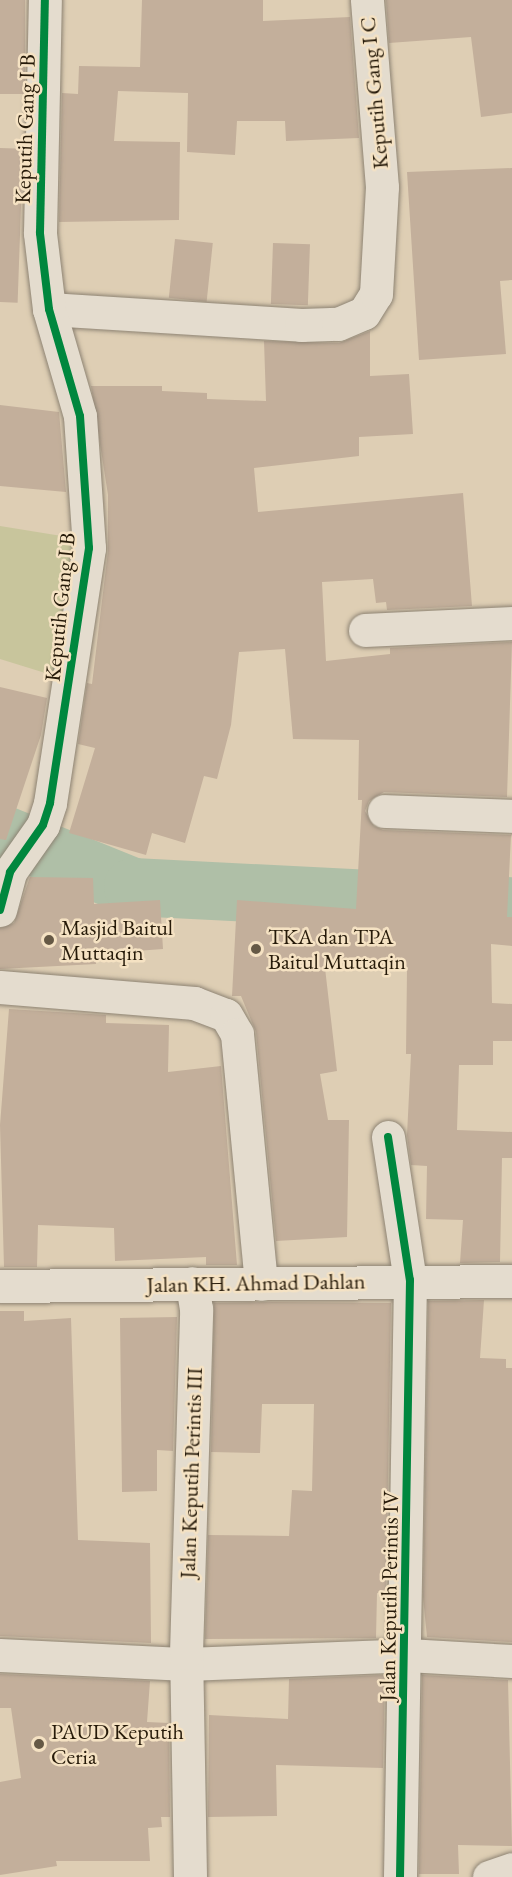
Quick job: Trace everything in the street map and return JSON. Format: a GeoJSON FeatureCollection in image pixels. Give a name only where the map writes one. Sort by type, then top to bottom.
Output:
{"type":"FeatureCollection","features":[{"type":"Feature","properties":{"kind":"street","name":"Keputih Gang I B"},"geometry":{"type":"LineString","coordinates":[[0,910],[10,872],[43,825],[88,548],[80,416],[49,309],[40,233],[45,0]]}},
{"type":"Feature","properties":{"kind":"street","name":"Keputih Gang I C"},"geometry":{"type":"LineString","coordinates":[[49,309],[202,322],[301,325],[350,320],[364,313],[376,294],[382,187],[367,0]]}},
{"type":"Feature","properties":{"kind":"street"},"geometry":{"type":"LineString","coordinates":[[365,630],[512,623]]}},
{"type":"Feature","properties":{"kind":"street"},"geometry":{"type":"LineString","coordinates":[[384,811],[512,816]]}},
{"type":"Feature","properties":{"kind":"street"},"geometry":{"type":"LineString","coordinates":[[0,987],[194,1003],[226,1015],[237,1034],[261,1284]]}},
{"type":"Feature","properties":{"kind":"street","name":"Jalan Keputih Perintis IV"},"geometry":{"type":"LineString","coordinates":[[388,1137],[410,1280],[407,1655],[400,1877]]}},
{"type":"Feature","properties":{"kind":"street","name":"Jalan KH. Ahmad Dahlan"},"geometry":{"type":"LineString","coordinates":[[0,1286],[261,1284],[410,1280],[512,1281]]}},
{"type":"Feature","properties":{"kind":"street","name":"Jalan Keputih Perintis III"},"geometry":{"type":"LineString","coordinates":[[190,1877],[187,1664],[196,1309],[192,1283]]}},
{"type":"Feature","properties":{"kind":"street"},"geometry":{"type":"LineString","coordinates":[[0,1654],[187,1664]]}},
{"type":"Feature","properties":{"kind":"street"},"geometry":{"type":"LineString","coordinates":[[407,1655],[512,1661]]}},
{"type":"Feature","properties":{"kind":"street","name":"Jalan Keputih Perintis IV"},"geometry":{"type":"LineString","coordinates":[[187,1664],[407,1655]]}},
{"type":"Feature","properties":{"kind":"street"},"geometry":{"type":"LineString","coordinates":[[489,1877],[512,1869]]}},
{"type":"Feature","properties":{"kind":"shaded area"},"geometry":{"type":"Polygon","coordinates":[[[0,526],[74,538],[55,676],[0,659],[0,526]]]}},
{"type":"Feature","properties":{"kind":"building"},"geometry":{"type":"Polygon","coordinates":[[[0,0],[25,0],[25,94],[0,94],[0,0]]]}},
{"type":"Feature","properties":{"kind":"building"},"geometry":{"type":"Polygon","coordinates":[[[142,0],[263,0],[263,21],[350,17],[359,138],[286,141],[285,121],[237,121],[235,155],[187,152],[188,93],[118,91],[114,141],[180,142],[179,220],[59,222],[62,93],[78,94],[79,66],[140,67],[142,0]]]}},
{"type":"Feature","properties":{"kind":"building"},"geometry":{"type":"Polygon","coordinates":[[[386,0],[512,0],[512,113],[481,117],[471,37],[389,43],[386,0]]]}},
{"type":"Feature","properties":{"kind":"building"},"geometry":{"type":"Polygon","coordinates":[[[0,148],[23,149],[18,303],[0,302],[0,148]]]}},
{"type":"Feature","properties":{"kind":"building"},"geometry":{"type":"Polygon","coordinates":[[[512,168],[512,280],[500,281],[506,354],[419,360],[407,172],[512,168]]]}},
{"type":"Feature","properties":{"kind":"building"},"geometry":{"type":"Polygon","coordinates":[[[175,239],[213,243],[207,302],[169,298],[175,239]]]}},
{"type":"Feature","properties":{"kind":"building"},"geometry":{"type":"Polygon","coordinates":[[[273,243],[310,244],[308,305],[271,304],[273,243]]]}},
{"type":"Feature","properties":{"kind":"building"},"geometry":{"type":"Polygon","coordinates":[[[370,331],[370,376],[409,374],[413,434],[359,437],[359,456],[254,468],[258,512],[463,493],[472,606],[387,610],[386,602],[376,603],[373,579],[322,582],[326,661],[390,654],[390,648],[512,642],[507,797],[384,792],[369,801],[365,811],[374,826],[383,830],[511,835],[507,917],[512,917],[512,946],[491,944],[492,1003],[512,1004],[512,1041],[493,1041],[493,1065],[459,1065],[457,1130],[512,1132],[512,1158],[502,1158],[500,1262],[460,1263],[463,1220],[426,1219],[427,1166],[411,1165],[407,1135],[411,1054],[406,1054],[407,970],[325,968],[337,1071],[320,1074],[328,1120],[349,1120],[347,1237],[276,1241],[256,1032],[241,996],[232,996],[237,900],[356,909],[362,800],[358,800],[359,740],[293,739],[285,649],[239,652],[231,725],[217,779],[204,776],[185,843],[152,833],[146,855],[69,833],[95,748],[78,744],[87,683],[92,684],[108,551],[108,495],[91,386],[162,386],[162,391],[207,393],[207,399],[266,401],[264,341],[339,343],[370,331]]]}},
{"type":"Feature","properties":{"kind":"building"},"geometry":{"type":"Polygon","coordinates":[[[0,405],[59,412],[66,492],[0,486],[0,405]]]}},
{"type":"Feature","properties":{"kind":"building"},"geometry":{"type":"Polygon","coordinates":[[[0,687],[47,698],[41,735],[6,840],[0,839],[0,687]]]}},
{"type":"Feature","properties":{"kind":"building","name":"Masjid Baitul Muttaqin"},"geometry":{"type":"Polygon","coordinates":[[[30,877],[93,878],[94,904],[160,900],[163,949],[96,954],[96,964],[0,969],[0,928],[14,923],[30,877]]]}},
{"type":"Feature","properties":{"kind":"building"},"geometry":{"type":"Polygon","coordinates":[[[9,1009],[106,1015],[106,1023],[169,1025],[168,1072],[221,1066],[237,1265],[206,1265],[206,1257],[115,1261],[114,1228],[38,1225],[37,1267],[4,1267],[0,1125],[9,1009]]]}},
{"type":"Feature","properties":{"kind":"building"},"geometry":{"type":"Polygon","coordinates":[[[484,1300],[480,1358],[506,1359],[506,1368],[512,1368],[512,1642],[427,1637],[423,1597],[428,1301],[484,1300]]]}},
{"type":"Feature","properties":{"kind":"building"},"geometry":{"type":"Polygon","coordinates":[[[214,1303],[391,1303],[386,1594],[377,1593],[376,1638],[205,1639],[208,1535],[289,1536],[292,1490],[312,1491],[314,1404],[262,1404],[260,1453],[211,1452],[214,1303]]]}},
{"type":"Feature","properties":{"kind":"building"},"geometry":{"type":"Polygon","coordinates":[[[0,1311],[24,1311],[24,1321],[71,1318],[78,1540],[150,1543],[151,1643],[0,1636],[0,1311]]]}},
{"type":"Feature","properties":{"kind":"building"},"geometry":{"type":"Polygon","coordinates":[[[177,1317],[173,1451],[157,1450],[157,1491],[122,1492],[120,1318],[177,1317]]]}},
{"type":"Feature","properties":{"kind":"building"},"geometry":{"type":"Polygon","coordinates":[[[0,1674],[150,1681],[147,1722],[169,1723],[170,1817],[161,1817],[162,1827],[148,1828],[150,1861],[56,1861],[57,1866],[0,1875],[0,1782],[21,1778],[11,1708],[0,1708],[0,1674]]]}},
{"type":"Feature","properties":{"kind":"building"},"geometry":{"type":"Polygon","coordinates":[[[385,1675],[383,1768],[276,1765],[277,1816],[208,1817],[209,1715],[288,1719],[289,1679],[385,1675]]]}},
{"type":"Feature","properties":{"kind":"building"},"geometry":{"type":"Polygon","coordinates":[[[422,1675],[508,1680],[512,1846],[458,1845],[459,1874],[419,1874],[422,1675]]]}},
{"type":"Feature","properties":{"kind":"waterway"},"geometry":{"type":"LineString","coordinates":[[0,833],[133,887],[512,906]]}},
{"type":"Feature","properties":{"kind":"cycle path"},"geometry":{"type":"LineString","coordinates":[[0,910],[10,872],[43,825],[50,803],[89,548],[80,416],[49,309],[40,233],[45,0]]}},
{"type":"Feature","properties":{"kind":"cycle path"},"geometry":{"type":"LineString","coordinates":[[388,1137],[410,1280],[400,1877]]}},
{"type":"Feature","properties":{"kind":"place","name":"Masjid Baitul Muttaqin"},"geometry":{"type":"Point","coordinates":[49,940]}},
{"type":"Feature","properties":{"kind":"place","name":"TKA dan TPA Baitul Muttaqin"},"geometry":{"type":"Point","coordinates":[256,949]}},
{"type":"Feature","properties":{"kind":"place","name":"PAUD Keputih Ceria"},"geometry":{"type":"Point","coordinates":[39,1744]}}]}
